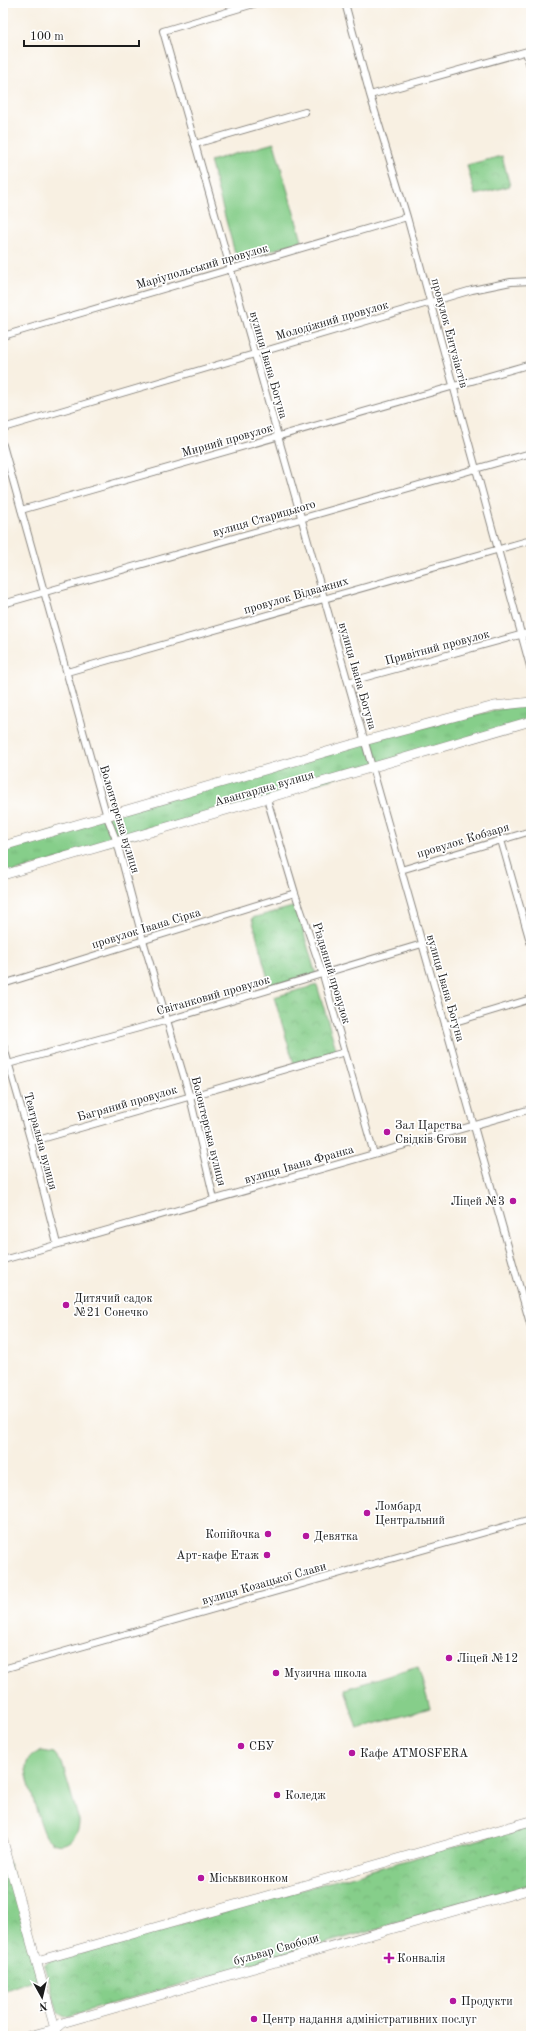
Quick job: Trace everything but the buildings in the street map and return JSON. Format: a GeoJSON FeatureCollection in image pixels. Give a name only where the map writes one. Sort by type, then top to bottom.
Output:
{"type":"FeatureCollection","features":[{"type":"Feature","properties":{"kind":"street","name":"вулиця Івана Богуна"},"geometry":{"type":"LineString","coordinates":[[257,3],[163,32],[531,1328]]}},
{"type":"Feature","properties":{"kind":"street","name":"провулок Ентузіастів"},"geometry":{"type":"LineString","coordinates":[[345,3],[454,387],[531,670]]}},
{"type":"Feature","properties":{"kind":"street"},"geometry":{"type":"LineString","coordinates":[[370,95],[529,51],[531,69]]}},
{"type":"Feature","properties":{"kind":"street"},"geometry":{"type":"LineString","coordinates":[[195,144],[305,112]]}},
{"type":"Feature","properties":{"kind":"street","name":"Маріупольський провулок"},"geometry":{"type":"LineString","coordinates":[[3,336],[406,217]]}},
{"type":"Feature","properties":{"kind":"street","name":"Молодіжний провулок"},"geometry":{"type":"LineString","coordinates":[[3,428],[472,290],[511,282],[531,281]]}},
{"type":"Feature","properties":{"kind":"street","name":"Мирний провулок"},"geometry":{"type":"LineString","coordinates":[[21,510],[531,364]]}},
{"type":"Feature","properties":{"kind":"street","name":"Волонтерська вулиця"},"geometry":{"type":"LineString","coordinates":[[3,444],[107,817],[117,842],[143,940],[190,1097],[214,1199]]}},
{"type":"Feature","properties":{"kind":"street","name":"вулиця Старицького"},"geometry":{"type":"LineString","coordinates":[[3,604],[531,453]]}},
{"type":"Feature","properties":{"kind":"street","name":"провулок Відважних"},"geometry":{"type":"LineString","coordinates":[[67,672],[531,540]]}},
{"type":"Feature","properties":{"kind":"street","name":"Привітний провулок"},"geometry":{"type":"LineString","coordinates":[[348,682],[531,632]]}},
{"type":"Feature","properties":{"kind":"street","name":"Авангардна вулиця"},"geometry":{"type":"LineString","coordinates":[[3,846],[107,817],[364,740],[494,706],[531,702]]}},
{"type":"Feature","properties":{"kind":"street","name":"Авангардна вулиця"},"geometry":{"type":"LineString","coordinates":[[3,875],[372,769],[531,721]]}},
{"type":"Feature","properties":{"kind":"street","name":"Різдвяний провулок"},"geometry":{"type":"LineString","coordinates":[[267,799],[295,893],[323,975],[374,1154]]}},
{"type":"Feature","properties":{"kind":"street","name":"провулок Кобзаря"},"geometry":{"type":"LineString","coordinates":[[401,870],[531,831]]}},
{"type":"Feature","properties":{"kind":"street"},"geometry":{"type":"LineString","coordinates":[[501,840],[531,945]]}},
{"type":"Feature","properties":{"kind":"street","name":"провулок Івана Сірка"},"geometry":{"type":"LineString","coordinates":[[3,984],[295,893]]}},
{"type":"Feature","properties":{"kind":"street","name":"Світанковий провулок"},"geometry":{"type":"LineString","coordinates":[[8,1064],[168,1020],[323,975],[422,944]]}},
{"type":"Feature","properties":{"kind":"street"},"geometry":{"type":"LineString","coordinates":[[446,1025],[531,999]]}},
{"type":"Feature","properties":{"kind":"street","name":"Театральна вулиця"},"geometry":{"type":"LineString","coordinates":[[3,1044],[31,1142],[57,1244]]}},
{"type":"Feature","properties":{"kind":"street","name":"Багряний провулок"},"geometry":{"type":"LineString","coordinates":[[31,1142],[345,1052]]}},
{"type":"Feature","properties":{"kind":"street","name":"вулиця Івана Франка"},"geometry":{"type":"LineString","coordinates":[[3,1260],[531,1109]]}},
{"type":"Feature","properties":{"kind":"street","name":"вулиця Козацької Слави"},"geometry":{"type":"LineString","coordinates":[[3,1669],[531,1519]]}},
{"type":"Feature","properties":{"kind":"street"},"geometry":{"type":"LineString","coordinates":[[37,1961],[531,1821]]}},
{"type":"Feature","properties":{"kind":"street"},"geometry":{"type":"LineString","coordinates":[[3,1841],[56,2032]]}},
{"type":"Feature","properties":{"kind":"street","name":"бульвар Свободи"},"geometry":{"type":"LineString","coordinates":[[29,2036],[56,2032],[62,2023],[531,1889]]}},
{"type":"Feature","properties":{"kind":"green space"},"geometry":{"type":"Polygon","coordinates":[[[274,143],[302,241],[237,261],[210,161],[274,143]]]}},
{"type":"Feature","properties":{"kind":"green space"},"geometry":{"type":"Polygon","coordinates":[[[502,156],[510,186],[475,195],[467,165],[502,156]]]}},
{"type":"Feature","properties":{"kind":"green space"},"geometry":{"type":"Polygon","coordinates":[[[531,702],[531,721],[3,875],[3,846],[364,741],[531,702]]]}},
{"type":"Feature","properties":{"kind":"green space"},"geometry":{"type":"Polygon","coordinates":[[[296,906],[316,975],[270,987],[252,918],[296,906]]]}},
{"type":"Feature","properties":{"kind":"green space"},"geometry":{"type":"Polygon","coordinates":[[[317,985],[337,1052],[294,1064],[274,997],[317,985]]]}},
{"type":"Feature","properties":{"kind":"green space"},"geometry":{"type":"Polygon","coordinates":[[[418,1667],[430,1708],[357,1729],[345,1689],[418,1667]]]}},
{"type":"Feature","properties":{"kind":"green space"},"geometry":{"type":"Polygon","coordinates":[[[42,1751],[54,1753],[62,1763],[79,1821],[73,1838],[64,1844],[52,1843],[47,1838],[38,1815],[28,1781],[26,1767],[28,1761],[36,1753],[42,1751]]]}},
{"type":"Feature","properties":{"kind":"green space"},"geometry":{"type":"Polygon","coordinates":[[[531,1825],[531,1885],[65,2017],[58,2013],[44,1966],[49,1961],[531,1825]]]}},
{"type":"Feature","properties":{"kind":"green space"},"geometry":{"type":"Polygon","coordinates":[[[3,1861],[9,1863],[40,1977],[3,1991],[3,1861]]]}},
{"type":"Feature","properties":{"kind":"green space"},"geometry":{"type":"Polygon","coordinates":[[[3,2006],[10,2036],[3,2036],[3,2006]]]}},
{"type":"Feature","properties":{"kind":"place","name":"Зал Царства Свідків Єгови"},"geometry":{"type":"Point","coordinates":[387,1132]}},
{"type":"Feature","properties":{"kind":"place","name":"Ліцей №3"},"geometry":{"type":"Point","coordinates":[513,1201]}},
{"type":"Feature","properties":{"kind":"place","name":"Дитячий садок №21 Сонечко"},"geometry":{"type":"Point","coordinates":[66,1305]}},
{"type":"Feature","properties":{"kind":"place","name":"Ломбард Центральний"},"geometry":{"type":"Point","coordinates":[367,1513]}},
{"type":"Feature","properties":{"kind":"place","name":"Копійочка"},"geometry":{"type":"Point","coordinates":[268,1534]}},
{"type":"Feature","properties":{"kind":"place","name":"Девятка"},"geometry":{"type":"Point","coordinates":[306,1536]}},
{"type":"Feature","properties":{"kind":"place","name":"Арт-кафе Етаж"},"geometry":{"type":"Point","coordinates":[267,1555]}},
{"type":"Feature","properties":{"kind":"place","name":"Ліцей №12"},"geometry":{"type":"Point","coordinates":[449,1658]}},
{"type":"Feature","properties":{"kind":"place","name":"Музична школа"},"geometry":{"type":"Point","coordinates":[276,1673]}},
{"type":"Feature","properties":{"kind":"place","name":"СБУ"},"geometry":{"type":"Point","coordinates":[241,1746]}},
{"type":"Feature","properties":{"kind":"place","name":"Кафе ATMOSFERA"},"geometry":{"type":"Point","coordinates":[352,1753]}},
{"type":"Feature","properties":{"kind":"place","name":"Коледж"},"geometry":{"type":"Point","coordinates":[277,1795]}},
{"type":"Feature","properties":{"kind":"place","name":"Міськвиконком"},"geometry":{"type":"Point","coordinates":[201,1878]}},
{"type":"Feature","properties":{"kind":"place","name":"Конвалія"},"geometry":{"type":"Point","coordinates":[389,1958]}},
{"type":"Feature","properties":{"kind":"place","name":"Продукти"},"geometry":{"type":"Point","coordinates":[453,2001]}},
{"type":"Feature","properties":{"kind":"place","name":"Центр надання адміністративних послуг"},"geometry":{"type":"Point","coordinates":[254,2019]}}]}
